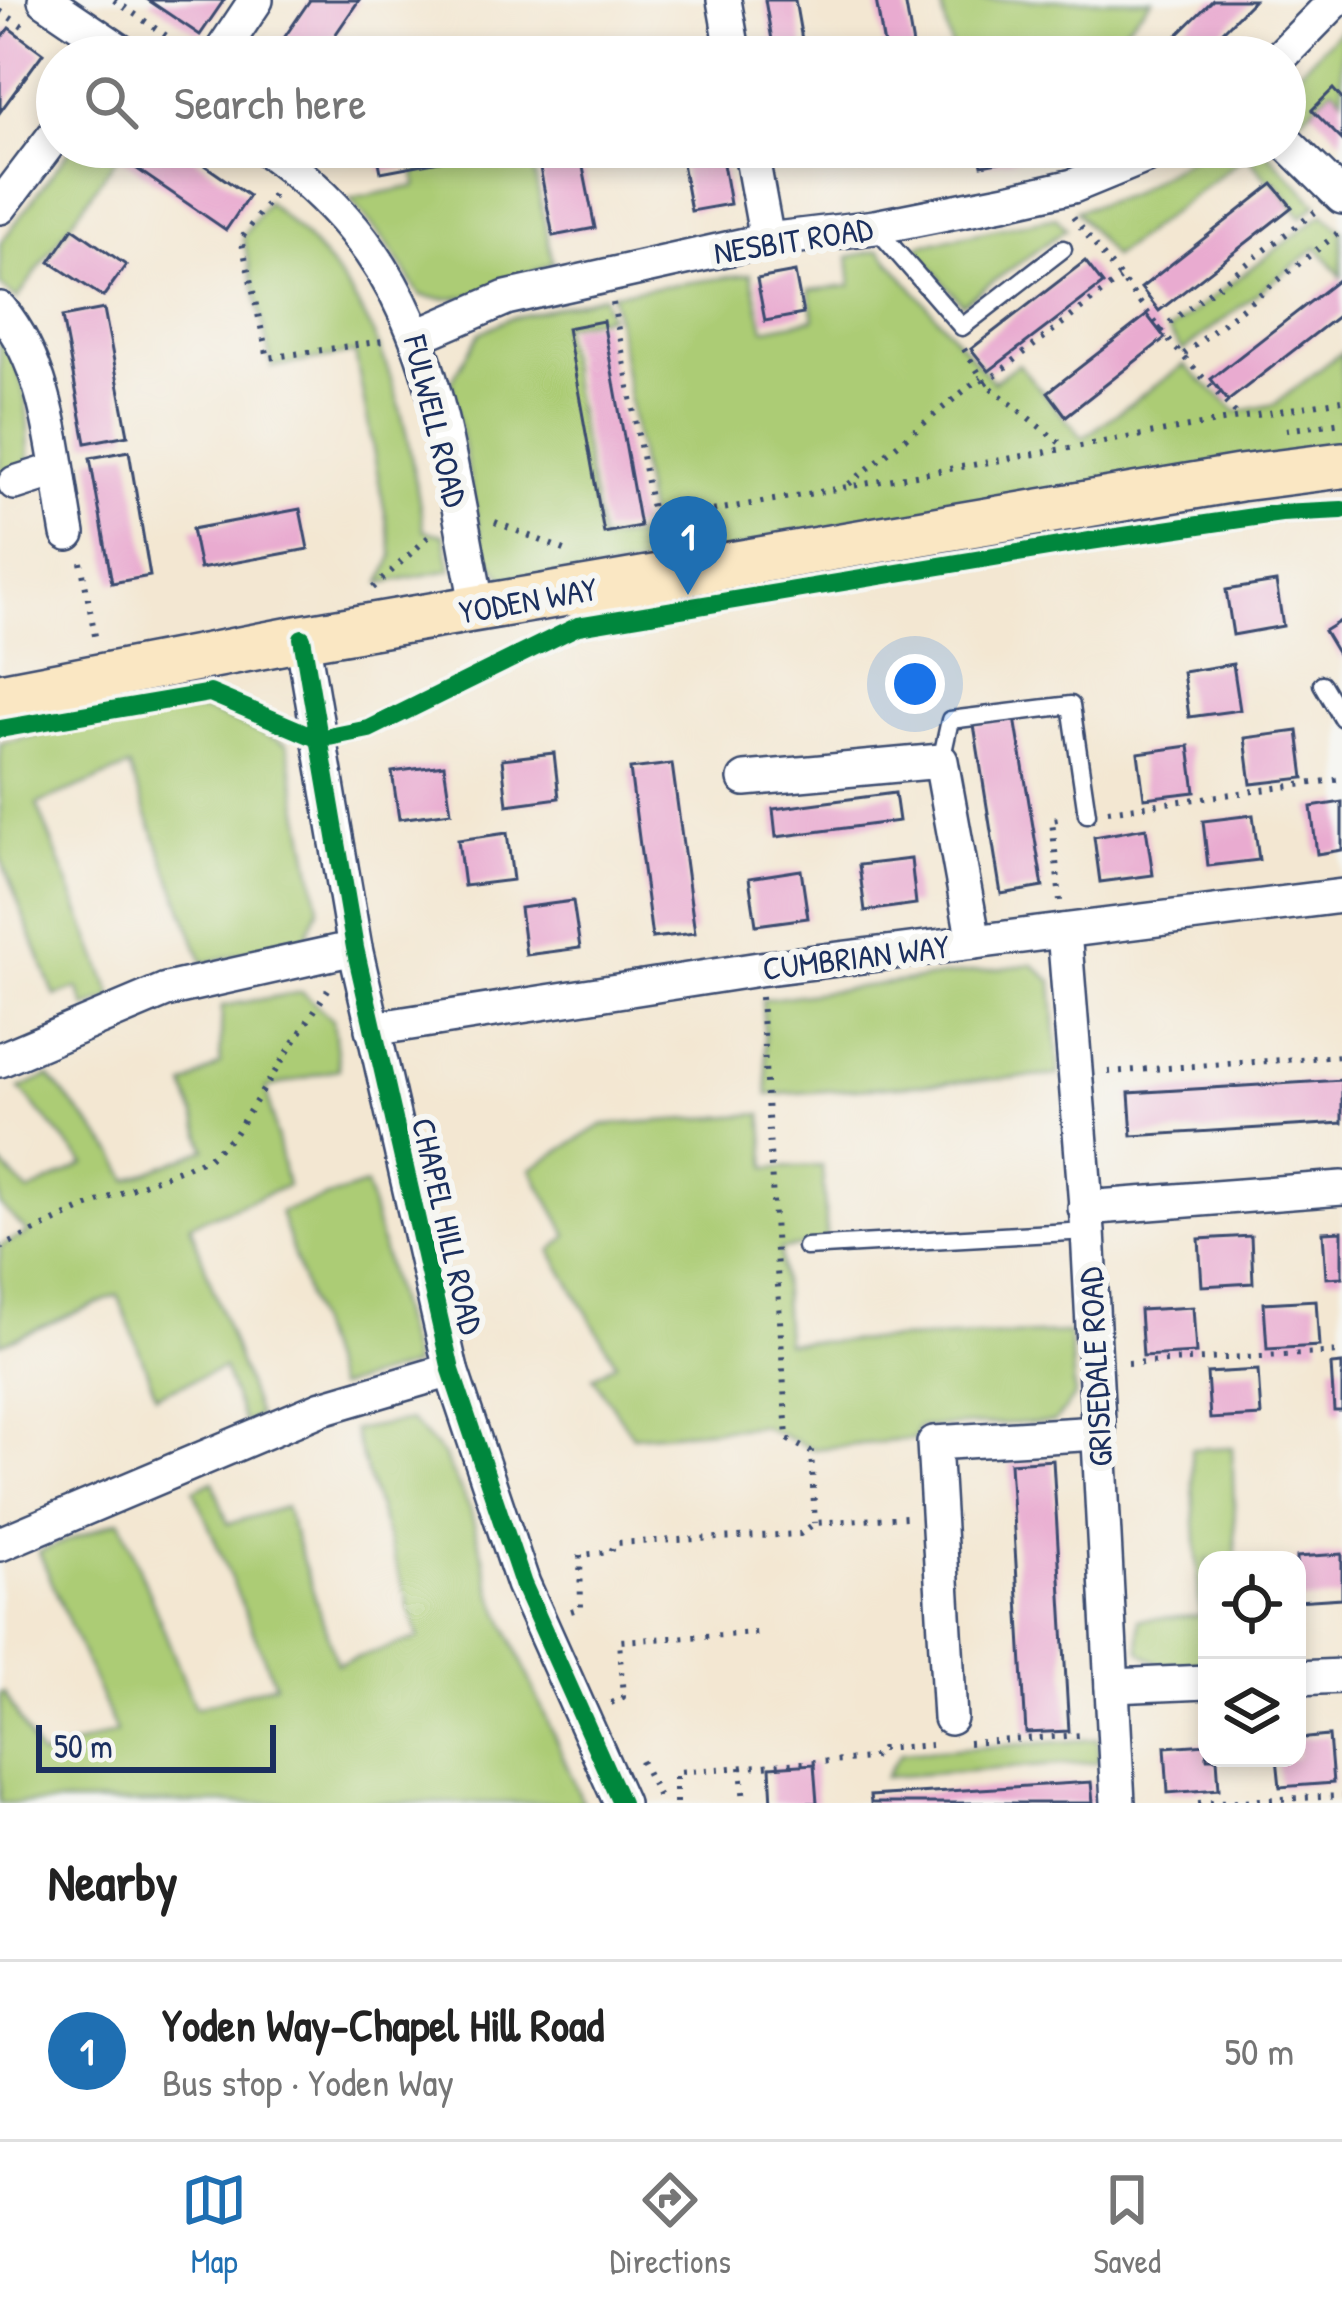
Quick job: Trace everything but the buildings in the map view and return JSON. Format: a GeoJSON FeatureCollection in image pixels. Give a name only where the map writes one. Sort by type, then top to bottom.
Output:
{"type":"FeatureCollection","features":[{"type":"Feature","properties":{"kind":"main road","name":"YODEN WAY"},"geometry":{"type":"LineString","coordinates":[[0,696],[302,638],[1240,478],[1342,465]]}},
{"type":"Feature","properties":{"kind":"street"},"geometry":{"type":"LineString","coordinates":[[46,0],[94,36]]}},
{"type":"Feature","properties":{"kind":"street"},"geometry":{"type":"LineString","coordinates":[[232,36],[256,0]]}},
{"type":"Feature","properties":{"kind":"street"},"geometry":{"type":"LineString","coordinates":[[724,0],[730,36]]}},
{"type":"Feature","properties":{"kind":"street"},"geometry":{"type":"LineString","coordinates":[[1301,36],[1336,0]]}},
{"type":"Feature","properties":{"kind":"street"},"geometry":{"type":"LineString","coordinates":[[0,207],[36,160]]}},
{"type":"Feature","properties":{"kind":"street"},"geometry":{"type":"LineString","coordinates":[[1306,162],[1340,196]]}},
{"type":"Feature","properties":{"kind":"street","name":"FULWELL ROAD"},"geometry":{"type":"LineString","coordinates":[[293,168],[335,206],[389,274],[418,336],[447,444],[478,608]]}},
{"type":"Feature","properties":{"kind":"street"},"geometry":{"type":"LineString","coordinates":[[754,168],[767,241]]}},
{"type":"Feature","properties":{"kind":"street","name":"NESBIT ROAD"},"geometry":{"type":"LineString","coordinates":[[418,336],[506,298],[767,241],[875,226],[1053,190],[1112,168]]}},
{"type":"Feature","properties":{"kind":"street"},"geometry":{"type":"LineString","coordinates":[[0,309],[20,333],[38,373],[68,534]]}},
{"type":"Feature","properties":{"kind":"street"},"geometry":{"type":"LineString","coordinates":[[8,486],[56,470]]}},
{"type":"Feature","properties":{"kind":"street","name":"CHAPEL HILL ROAD"},"geometry":{"type":"LineString","coordinates":[[302,638],[355,948],[451,1370],[555,1617],[581,1718],[621,1803]]}},
{"type":"Feature","properties":{"kind":"street"},"geometry":{"type":"LineString","coordinates":[[745,779],[941,761],[974,942]]}},
{"type":"Feature","properties":{"kind":"street","name":"CUMBRIAN WAY"},"geometry":{"type":"LineString","coordinates":[[372,1028],[759,969],[1342,896]]}},
{"type":"Feature","properties":{"kind":"street","name":"GRISEDALE ROAD"},"geometry":{"type":"LineString","coordinates":[[1064,931],[1086,1219],[1118,1803]]}},
{"type":"Feature","properties":{"kind":"street"},"geometry":{"type":"LineString","coordinates":[[0,1060],[166,990],[355,948]]}},
{"type":"Feature","properties":{"kind":"street"},"geometry":{"type":"LineString","coordinates":[[1086,1219],[1342,1188]]}},
{"type":"Feature","properties":{"kind":"street"},"geometry":{"type":"LineString","coordinates":[[0,1544],[322,1408],[451,1370]]}},
{"type":"Feature","properties":{"kind":"street"},"geometry":{"type":"LineString","coordinates":[[950,1718],[934,1443],[1098,1433]]}},
{"type":"Feature","properties":{"kind":"street"},"geometry":{"type":"LineString","coordinates":[[1306,1678],[1342,1676]]}},
{"type":"Feature","properties":{"kind":"street"},"geometry":{"type":"LineString","coordinates":[[1112,1686],[1198,1682]]}},
{"type":"Feature","properties":{"kind":"lane"},"geometry":{"type":"LineString","coordinates":[[875,226],[962,328],[1063,249]]}},
{"type":"Feature","properties":{"kind":"lane"},"geometry":{"type":"LineString","coordinates":[[1322,684],[1342,718]]}},
{"type":"Feature","properties":{"kind":"lane"},"geometry":{"type":"LineString","coordinates":[[941,761],[950,720],[1071,705],[1087,814]]}},
{"type":"Feature","properties":{"kind":"lane"},"geometry":{"type":"LineString","coordinates":[[806,1247],[1086,1219]]}},
{"type":"Feature","properties":{"kind":"path"},"geometry":{"type":"LineString","coordinates":[[113,0],[165,36]]}},
{"type":"Feature","properties":{"kind":"path"},"geometry":{"type":"LineString","coordinates":[[293,168],[241,239],[268,358],[418,336]]}},
{"type":"Feature","properties":{"kind":"path"},"geometry":{"type":"LineString","coordinates":[[1053,190],[1160,330],[1240,418]]}},
{"type":"Feature","properties":{"kind":"path"},"geometry":{"type":"LineString","coordinates":[[1160,330],[1340,196]]}},
{"type":"Feature","properties":{"kind":"path"},"geometry":{"type":"LineString","coordinates":[[1183,355],[1342,230]]}},
{"type":"Feature","properties":{"kind":"path"},"geometry":{"type":"LineString","coordinates":[[608,275],[658,540]]}},
{"type":"Feature","properties":{"kind":"path"},"geometry":{"type":"LineString","coordinates":[[845,487],[1120,278]]}},
{"type":"Feature","properties":{"kind":"path"},"geometry":{"type":"LineString","coordinates":[[962,328],[964,352],[983,380],[1066,448]]}},
{"type":"Feature","properties":{"kind":"path"},"geometry":{"type":"LineString","coordinates":[[654,521],[1342,400]]}},
{"type":"Feature","properties":{"kind":"path"},"geometry":{"type":"LineString","coordinates":[[369,591],[459,508],[575,554]]}},
{"type":"Feature","properties":{"kind":"path"},"geometry":{"type":"LineString","coordinates":[[68,534],[78,548],[97,641]]}},
{"type":"Feature","properties":{"kind":"path"},"geometry":{"type":"LineString","coordinates":[[1064,931],[1052,820],[1342,779]]}},
{"type":"Feature","properties":{"kind":"path"},"geometry":{"type":"LineString","coordinates":[[0,1248],[83,1208],[209,1158],[234,1135],[355,948]]}},
{"type":"Feature","properties":{"kind":"path"},"geometry":{"type":"LineString","coordinates":[[759,969],[787,1439],[811,1452],[815,1523]]}},
{"type":"Feature","properties":{"kind":"path"},"geometry":{"type":"LineString","coordinates":[[1075,1074],[1342,1056]]}},
{"type":"Feature","properties":{"kind":"path"},"geometry":{"type":"LineString","coordinates":[[1094,1364],[1342,1352]]}},
{"type":"Feature","properties":{"kind":"path"},"geometry":{"type":"LineString","coordinates":[[555,1617],[581,1608],[580,1556],[610,1552],[615,1543],[800,1534],[815,1523],[938,1515]]}},
{"type":"Feature","properties":{"kind":"path"},"geometry":{"type":"LineString","coordinates":[[555,1617],[580,1630]]}},
{"type":"Feature","properties":{"kind":"path"},"geometry":{"type":"LineString","coordinates":[[581,1718],[622,1697],[619,1641],[758,1634]]}},
{"type":"Feature","properties":{"kind":"path"},"geometry":{"type":"LineString","coordinates":[[604,1684],[612,1702]]}},
{"type":"Feature","properties":{"kind":"path"},"geometry":{"type":"LineString","coordinates":[[676,1803],[676,1772],[872,1758],[881,1749],[1114,1733]]}},
{"type":"Feature","properties":{"kind":"path"},"geometry":{"type":"LineString","coordinates":[[632,1743],[662,1803]]}},
{"type":"Feature","properties":{"kind":"path"},"geometry":{"type":"LineString","coordinates":[[741,1767],[744,1803]]}},
{"type":"Feature","properties":{"kind":"path"},"geometry":{"type":"LineString","coordinates":[[1198,1803],[1342,1796]]}},
{"type":"Feature","properties":{"kind":"green space"},"geometry":{"type":"Polygon","coordinates":[[[940,0],[1152,0],[1117,36],[949,36],[940,0]]]}},
{"type":"Feature","properties":{"kind":"green space"},"geometry":{"type":"Polygon","coordinates":[[[1342,28],[1342,97],[1333,88],[1306,113],[1306,64],[1342,28]]]}},
{"type":"Feature","properties":{"kind":"green space"},"geometry":{"type":"Polygon","coordinates":[[[56,168],[109,168],[17,299],[0,285],[0,244],[56,168]]]}},
{"type":"Feature","properties":{"kind":"green space"},"geometry":{"type":"Polygon","coordinates":[[[533,168],[553,263],[471,296],[420,295],[386,242],[350,199],[416,186],[415,172],[533,168]]]}},
{"type":"Feature","properties":{"kind":"green space"},"geometry":{"type":"Polygon","coordinates":[[[1173,168],[1229,168],[1113,257],[1076,211],[1128,195],[1173,168]]]}},
{"type":"Feature","properties":{"kind":"green space"},"geometry":{"type":"Polygon","coordinates":[[[1257,168],[1282,168],[1317,204],[1301,217],[1274,180],[1257,168]]]}},
{"type":"Feature","properties":{"kind":"green space"},"geometry":{"type":"Polygon","coordinates":[[[267,202],[306,238],[362,311],[395,390],[424,531],[444,535],[451,570],[381,583],[393,556],[355,353],[272,367],[243,237],[267,202]]]}},
{"type":"Feature","properties":{"kind":"green space"},"geometry":{"type":"Polygon","coordinates":[[[1323,214],[1342,230],[1342,277],[1317,247],[1183,351],[1168,331],[1323,214]]]}},
{"type":"Feature","properties":{"kind":"green space"},"geometry":{"type":"Polygon","coordinates":[[[1056,217],[1066,229],[962,304],[918,251],[920,245],[1056,217]]]}},
{"type":"Feature","properties":{"kind":"green space"},"geometry":{"type":"Polygon","coordinates":[[[880,250],[993,382],[1018,364],[1083,438],[1184,365],[1237,412],[1275,404],[1342,352],[1342,446],[530,584],[504,578],[484,554],[451,382],[480,333],[508,319],[603,296],[609,316],[561,326],[601,541],[651,533],[612,293],[751,274],[764,329],[814,319],[809,290],[851,286],[848,257],[880,250]]]}},
{"type":"Feature","properties":{"kind":"green space"},"geometry":{"type":"Polygon","coordinates":[[[0,331],[25,395],[29,463],[0,474],[0,331]]]}},
{"type":"Feature","properties":{"kind":"green space"},"geometry":{"type":"Polygon","coordinates":[[[205,710],[287,744],[319,907],[305,939],[203,963],[129,767],[37,804],[113,997],[86,1008],[78,988],[55,996],[0,856],[0,743],[119,717],[205,710]]]}},
{"type":"Feature","properties":{"kind":"green space"},"geometry":{"type":"Polygon","coordinates":[[[1032,964],[1052,981],[1059,1075],[768,1095],[762,1000],[1032,964]]]}},
{"type":"Feature","properties":{"kind":"green space"},"geometry":{"type":"Polygon","coordinates":[[[302,992],[333,1020],[339,1069],[266,1088],[287,1186],[190,1224],[258,1416],[244,1423],[223,1368],[156,1395],[118,1295],[0,1344],[0,1246],[28,1233],[0,1205],[0,1163],[29,1192],[85,1164],[20,1089],[49,1076],[116,1155],[128,1180],[206,1149],[185,1086],[220,1064],[222,1006],[302,992]]]}},
{"type":"Feature","properties":{"kind":"green space"},"geometry":{"type":"Polygon","coordinates":[[[762,1114],[767,1168],[822,1166],[827,1243],[780,1249],[786,1343],[1069,1333],[1075,1396],[1054,1422],[918,1427],[914,1439],[813,1449],[761,1426],[633,1436],[593,1377],[616,1363],[551,1251],[568,1236],[531,1169],[602,1125],[762,1114]]]}},
{"type":"Feature","properties":{"kind":"green space"},"geometry":{"type":"Polygon","coordinates":[[[366,1185],[413,1366],[336,1388],[280,1212],[366,1185]]]}},
{"type":"Feature","properties":{"kind":"green space"},"geometry":{"type":"Polygon","coordinates":[[[410,1420],[443,1455],[470,1509],[493,1595],[583,1803],[0,1803],[0,1693],[4,1692],[40,1757],[116,1732],[39,1552],[120,1520],[195,1708],[275,1684],[194,1490],[213,1481],[228,1524],[285,1507],[337,1664],[419,1638],[353,1430],[410,1420]]]}},
{"type":"Feature","properties":{"kind":"green space"},"geometry":{"type":"Polygon","coordinates":[[[1232,1447],[1236,1551],[1198,1551],[1198,1579],[1191,1449],[1232,1447]]]}},
{"type":"Feature","properties":{"kind":"green space"},"geometry":{"type":"Polygon","coordinates":[[[1198,1616],[1198,1663],[1162,1666],[1140,1651],[1139,1619],[1198,1616]]]}},
{"type":"Feature","properties":{"kind":"green space"},"geometry":{"type":"Polygon","coordinates":[[[1098,1739],[1099,1762],[885,1777],[901,1753],[1098,1739]]]}},
{"type":"Feature","properties":{"kind":"cycle path"},"geometry":{"type":"LineString","coordinates":[[0,729],[210,693],[319,739],[369,729],[578,626],[1090,541],[1281,513],[1342,510]]}},
{"type":"Feature","properties":{"kind":"cycle path"},"geometry":{"type":"LineString","coordinates":[[302,638],[355,948],[451,1370],[523,1584],[621,1803]]}},
{"type":"Feature","properties":{"kind":"place","name":"Yoden Way-Chapel Hill Road"},"geometry":{"type":"Point","coordinates":[688,595]}}]}
